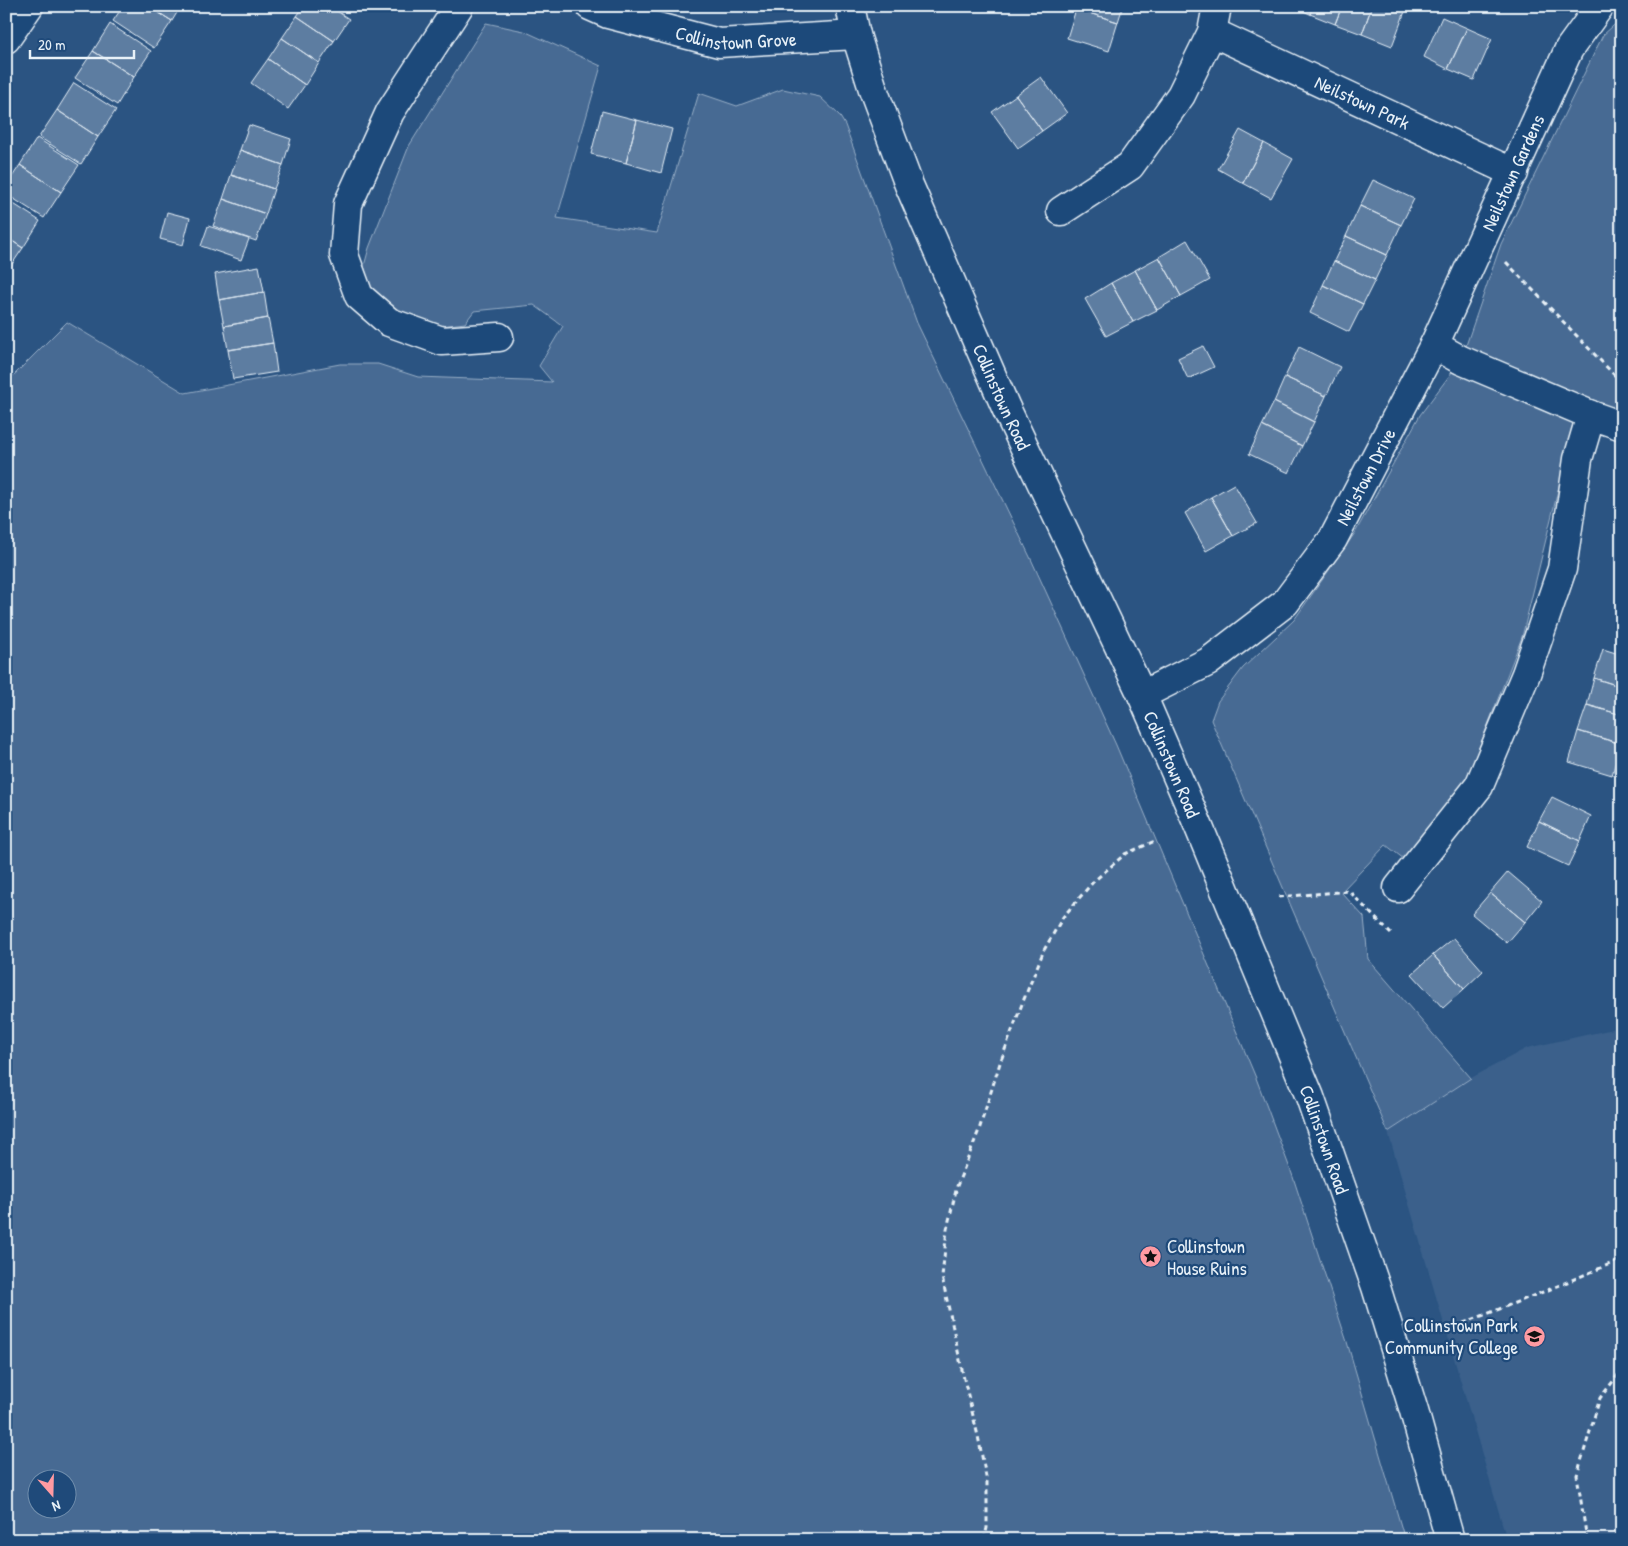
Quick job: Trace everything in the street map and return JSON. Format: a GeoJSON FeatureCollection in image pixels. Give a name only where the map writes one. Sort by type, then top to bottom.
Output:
{"type":"FeatureCollection","features":[{"type":"Feature","properties":{"kind":"street"},"geometry":{"type":"LineString","coordinates":[[6,39],[29,6]]}},
{"type":"Feature","properties":{"kind":"street"},"geometry":{"type":"LineString","coordinates":[[460,6],[390,112],[348,204],[344,255],[359,296],[389,322],[442,341],[499,337]]}},
{"type":"Feature","properties":{"kind":"street","name":"Collinstown Grove"},"geometry":{"type":"LineString","coordinates":[[590,6],[608,14],[719,43],[856,35]]}},
{"type":"Feature","properties":{"kind":"street","name":"Collinstown Road"},"geometry":{"type":"LineString","coordinates":[[850,6],[856,35],[872,89],[909,185],[1006,408],[1142,695],[1310,1097],[1376,1287],[1414,1411],[1450,1540]]}},
{"type":"Feature","properties":{"kind":"street","name":"Neilstown Gardens"},"geometry":{"type":"LineString","coordinates":[[1434,345],[1514,173],[1569,48],[1600,6]]}},
{"type":"Feature","properties":{"kind":"street","name":"Neilstown Park"},"geometry":{"type":"LineString","coordinates":[[1061,211],[1130,166],[1181,95],[1214,19],[1514,173]]}},
{"type":"Feature","properties":{"kind":"street"},"geometry":{"type":"LineString","coordinates":[[1434,345],[1461,360],[1591,416],[1622,426]]}},
{"type":"Feature","properties":{"kind":"street","name":"Neilstown Drive"},"geometry":{"type":"LineString","coordinates":[[1142,695],[1208,662],[1284,603],[1332,539],[1434,345]]}},
{"type":"Feature","properties":{"kind":"street"},"geometry":{"type":"LineString","coordinates":[[1398,888],[1479,786],[1526,674],[1562,569],[1578,459],[1591,416]]}},
{"type":"Feature","properties":{"kind":"path"},"geometry":{"type":"LineString","coordinates":[[1506,261],[1622,383]]}},
{"type":"Feature","properties":{"kind":"path"},"geometry":{"type":"LineString","coordinates":[[984,1540],[987,1528],[987,1482],[942,1277],[951,1212],[1000,1063],[1044,950],[1063,917],[1094,882],[1125,854],[1155,841]]}},
{"type":"Feature","properties":{"kind":"path"},"geometry":{"type":"LineString","coordinates":[[1279,896],[1349,891],[1391,934]]}},
{"type":"Feature","properties":{"kind":"path"},"geometry":{"type":"LineString","coordinates":[[1438,1334],[1622,1259]]}},
{"type":"Feature","properties":{"kind":"path"},"geometry":{"type":"LineString","coordinates":[[1587,1540],[1577,1474],[1600,1398],[1622,1370]]}},
{"type":"Feature","properties":{"kind":"shaded area"},"geometry":{"type":"Polygon","coordinates":[[[1622,18],[1622,399],[1562,474],[1522,637],[1465,784],[1409,863],[1386,845],[1341,892],[1364,917],[1368,959],[1471,1078],[1388,1132],[1211,720],[1218,701],[1243,668],[1294,620],[1355,533],[1420,415],[1461,360],[1501,244],[1603,35],[1622,18]]]}},
{"type":"Feature","properties":{"kind":"shaded area"},"geometry":{"type":"Polygon","coordinates":[[[486,23],[524,31],[601,66],[557,218],[657,233],[699,93],[737,106],[783,89],[820,97],[839,115],[845,125],[917,323],[1031,559],[1116,745],[1256,1078],[1292,1174],[1347,1342],[1405,1540],[6,1540],[6,383],[67,322],[185,393],[340,364],[378,364],[418,377],[552,382],[539,366],[563,326],[534,305],[474,311],[465,323],[441,326],[402,316],[373,296],[364,266],[369,248],[409,146],[486,23]]]}},
{"type":"Feature","properties":{"kind":"shaded area","name":"Collinstown Park Community College"},"geometry":{"type":"Polygon","coordinates":[[[1622,1027],[1622,1540],[1507,1540],[1388,1132],[1471,1078],[1527,1048],[1622,1027]]]}},
{"type":"Feature","properties":{"kind":"building"},"geometry":{"type":"Polygon","coordinates":[[[123,6],[148,6],[172,21],[154,48],[113,21],[123,6]]]}},
{"type":"Feature","properties":{"kind":"building"},"geometry":{"type":"Polygon","coordinates":[[[148,6],[181,6],[172,21],[148,6]]]}},
{"type":"Feature","properties":{"kind":"building"},"geometry":{"type":"Polygon","coordinates":[[[304,6],[329,6],[349,19],[334,41],[297,16],[304,6]]]}},
{"type":"Feature","properties":{"kind":"building"},"geometry":{"type":"Polygon","coordinates":[[[1077,6],[1123,6],[1118,22],[1076,9],[1077,6]]]}},
{"type":"Feature","properties":{"kind":"building"},"geometry":{"type":"Polygon","coordinates":[[[1292,6],[1313,6],[1310,14],[1292,6]]]}},
{"type":"Feature","properties":{"kind":"building"},"geometry":{"type":"Polygon","coordinates":[[[1313,6],[1342,6],[1335,24],[1310,14],[1313,6]]]}},
{"type":"Feature","properties":{"kind":"building"},"geometry":{"type":"Polygon","coordinates":[[[1342,6],[1372,6],[1362,34],[1335,24],[1342,6]]]}},
{"type":"Feature","properties":{"kind":"building"},"geometry":{"type":"Polygon","coordinates":[[[1372,6],[1407,6],[1392,46],[1362,34],[1372,6]]]}},
{"type":"Feature","properties":{"kind":"building"},"geometry":{"type":"Polygon","coordinates":[[[1076,9],[1118,22],[1109,51],[1067,38],[1076,9]]]}},
{"type":"Feature","properties":{"kind":"building"},"geometry":{"type":"Polygon","coordinates":[[[297,16],[334,41],[319,63],[282,38],[297,16]]]}},
{"type":"Feature","properties":{"kind":"building"},"geometry":{"type":"Polygon","coordinates":[[[1442,17],[1467,28],[1448,69],[1424,57],[1442,17]]]}},
{"type":"Feature","properties":{"kind":"building"},"geometry":{"type":"Polygon","coordinates":[[[110,24],[151,51],[134,77],[93,51],[110,24]]]}},
{"type":"Feature","properties":{"kind":"building"},"geometry":{"type":"Polygon","coordinates":[[[1467,28],[1492,39],[1474,80],[1448,69],[1467,28]]]}},
{"type":"Feature","properties":{"kind":"building"},"geometry":{"type":"Polygon","coordinates":[[[282,38],[319,63],[305,85],[268,59],[282,38]]]}},
{"type":"Feature","properties":{"kind":"building"},"geometry":{"type":"Polygon","coordinates":[[[93,51],[134,77],[117,105],[75,78],[93,51]]]}},
{"type":"Feature","properties":{"kind":"building"},"geometry":{"type":"Polygon","coordinates":[[[268,59],[305,85],[288,109],[251,83],[268,59]]]}},
{"type":"Feature","properties":{"kind":"building"},"geometry":{"type":"Polygon","coordinates":[[[1041,77],[1067,113],[1042,131],[1016,95],[1041,77]]]}},
{"type":"Feature","properties":{"kind":"building"},"geometry":{"type":"Polygon","coordinates":[[[74,83],[116,110],[98,137],[57,110],[74,83]]]}},
{"type":"Feature","properties":{"kind":"building"},"geometry":{"type":"Polygon","coordinates":[[[1016,95],[1042,131],[1018,148],[992,112],[1016,95]]]}},
{"type":"Feature","properties":{"kind":"building"},"geometry":{"type":"Polygon","coordinates":[[[57,110],[98,137],[81,164],[39,137],[57,110]]]}},
{"type":"Feature","properties":{"kind":"building"},"geometry":{"type":"Polygon","coordinates":[[[602,111],[637,120],[626,163],[591,154],[602,111]]]}},
{"type":"Feature","properties":{"kind":"building"},"geometry":{"type":"Polygon","coordinates":[[[637,120],[672,129],[661,173],[626,163],[637,120]]]}},
{"type":"Feature","properties":{"kind":"building"},"geometry":{"type":"Polygon","coordinates":[[[249,125],[291,139],[283,165],[240,150],[249,125]]]}},
{"type":"Feature","properties":{"kind":"building"},"geometry":{"type":"Polygon","coordinates":[[[1240,130],[1264,143],[1243,183],[1218,169],[1240,130]]]}},
{"type":"Feature","properties":{"kind":"building"},"geometry":{"type":"Polygon","coordinates":[[[37,138],[79,165],[61,192],[20,165],[37,138]]]}},
{"type":"Feature","properties":{"kind":"building"},"geometry":{"type":"Polygon","coordinates":[[[1264,143],[1293,159],[1271,198],[1243,183],[1264,143]]]}},
{"type":"Feature","properties":{"kind":"building"},"geometry":{"type":"Polygon","coordinates":[[[240,150],[283,165],[274,189],[231,175],[240,150]]]}},
{"type":"Feature","properties":{"kind":"building"},"geometry":{"type":"Polygon","coordinates":[[[20,165],[61,192],[44,218],[6,194],[6,186],[20,165]]]}},
{"type":"Feature","properties":{"kind":"building"},"geometry":{"type":"Polygon","coordinates":[[[231,175],[274,189],[266,214],[223,199],[231,175]]]}},
{"type":"Feature","properties":{"kind":"building"},"geometry":{"type":"Polygon","coordinates":[[[1373,180],[1414,199],[1401,225],[1360,206],[1373,180]]]}},
{"type":"Feature","properties":{"kind":"building"},"geometry":{"type":"Polygon","coordinates":[[[6,199],[40,221],[23,248],[6,237],[6,199]]]}},
{"type":"Feature","properties":{"kind":"building"},"geometry":{"type":"Polygon","coordinates":[[[223,199],[266,214],[256,241],[213,226],[223,199]]]}},
{"type":"Feature","properties":{"kind":"building"},"geometry":{"type":"Polygon","coordinates":[[[1360,206],[1401,225],[1387,255],[1346,236],[1360,206]]]}},
{"type":"Feature","properties":{"kind":"building"},"geometry":{"type":"Polygon","coordinates":[[[167,212],[190,218],[183,245],[160,239],[167,212]]]}},
{"type":"Feature","properties":{"kind":"building"},"geometry":{"type":"Polygon","coordinates":[[[208,226],[249,239],[241,260],[201,246],[208,226]]]}},
{"type":"Feature","properties":{"kind":"building"},"geometry":{"type":"Polygon","coordinates":[[[1346,236],[1387,255],[1375,280],[1334,261],[1346,236]]]}},
{"type":"Feature","properties":{"kind":"building"},"geometry":{"type":"Polygon","coordinates":[[[6,237],[23,248],[6,273],[6,237]]]}},
{"type":"Feature","properties":{"kind":"building"},"geometry":{"type":"Polygon","coordinates":[[[1187,240],[1210,280],[1181,296],[1159,257],[1187,240]]]}},
{"type":"Feature","properties":{"kind":"building"},"geometry":{"type":"Polygon","coordinates":[[[1159,257],[1181,296],[1157,310],[1135,270],[1159,257]]]}},
{"type":"Feature","properties":{"kind":"building"},"geometry":{"type":"Polygon","coordinates":[[[1334,261],[1375,280],[1363,304],[1323,285],[1334,261]]]}},
{"type":"Feature","properties":{"kind":"building"},"geometry":{"type":"Polygon","coordinates":[[[259,266],[264,292],[219,300],[215,274],[259,266]]]}},
{"type":"Feature","properties":{"kind":"building"},"geometry":{"type":"Polygon","coordinates":[[[1135,270],[1157,310],[1133,322],[1111,283],[1135,270]]]}},
{"type":"Feature","properties":{"kind":"building"},"geometry":{"type":"Polygon","coordinates":[[[1111,283],[1133,322],[1106,336],[1085,299],[1111,283]]]}},
{"type":"Feature","properties":{"kind":"building"},"geometry":{"type":"Polygon","coordinates":[[[1323,285],[1363,304],[1349,332],[1310,313],[1323,285]]]}},
{"type":"Feature","properties":{"kind":"building"},"geometry":{"type":"Polygon","coordinates":[[[264,292],[268,318],[224,326],[219,300],[264,292]]]}},
{"type":"Feature","properties":{"kind":"building"},"geometry":{"type":"Polygon","coordinates":[[[268,318],[273,343],[228,350],[224,326],[268,318]]]}},
{"type":"Feature","properties":{"kind":"building"},"geometry":{"type":"Polygon","coordinates":[[[273,343],[277,372],[233,379],[228,350],[273,343]]]}},
{"type":"Feature","properties":{"kind":"building"},"geometry":{"type":"Polygon","coordinates":[[[1203,346],[1214,367],[1188,379],[1178,358],[1203,346]]]}},
{"type":"Feature","properties":{"kind":"building"},"geometry":{"type":"Polygon","coordinates":[[[1299,347],[1340,367],[1326,396],[1285,377],[1299,347]]]}},
{"type":"Feature","properties":{"kind":"building"},"geometry":{"type":"Polygon","coordinates":[[[1285,377],[1326,396],[1314,422],[1274,402],[1285,377]]]}},
{"type":"Feature","properties":{"kind":"building"},"geometry":{"type":"Polygon","coordinates":[[[1274,402],[1314,422],[1302,446],[1262,426],[1274,402]]]}},
{"type":"Feature","properties":{"kind":"building"},"geometry":{"type":"Polygon","coordinates":[[[1262,426],[1302,446],[1289,473],[1249,454],[1262,426]]]}},
{"type":"Feature","properties":{"kind":"building"},"geometry":{"type":"Polygon","coordinates":[[[1234,484],[1257,523],[1233,536],[1211,497],[1234,484]]]}},
{"type":"Feature","properties":{"kind":"building"},"geometry":{"type":"Polygon","coordinates":[[[1211,497],[1233,536],[1206,551],[1185,513],[1211,497]]]}},
{"type":"Feature","properties":{"kind":"building"},"geometry":{"type":"Polygon","coordinates":[[[1603,649],[1622,655],[1622,687],[1594,678],[1603,649]]]}},
{"type":"Feature","properties":{"kind":"building"},"geometry":{"type":"Polygon","coordinates":[[[1594,678],[1622,687],[1622,715],[1587,705],[1594,678]]]}},
{"type":"Feature","properties":{"kind":"building"},"geometry":{"type":"Polygon","coordinates":[[[1587,705],[1622,715],[1621,744],[1578,731],[1587,705]]]}},
{"type":"Feature","properties":{"kind":"building"},"geometry":{"type":"Polygon","coordinates":[[[1578,731],[1621,744],[1612,775],[1569,762],[1578,731]]]}},
{"type":"Feature","properties":{"kind":"building"},"geometry":{"type":"Polygon","coordinates":[[[1552,797],[1591,816],[1580,841],[1539,821],[1552,797]]]}},
{"type":"Feature","properties":{"kind":"building"},"geometry":{"type":"Polygon","coordinates":[[[1539,821],[1580,841],[1568,866],[1527,847],[1539,821]]]}},
{"type":"Feature","properties":{"kind":"building"},"geometry":{"type":"Polygon","coordinates":[[[1508,872],[1542,901],[1525,922],[1490,893],[1508,872]]]}},
{"type":"Feature","properties":{"kind":"building"},"geometry":{"type":"Polygon","coordinates":[[[1490,893],[1525,922],[1507,943],[1472,914],[1490,893]]]}},
{"type":"Feature","properties":{"kind":"building"},"geometry":{"type":"Polygon","coordinates":[[[1454,938],[1483,971],[1464,989],[1433,955],[1454,938]]]}},
{"type":"Feature","properties":{"kind":"building"},"geometry":{"type":"Polygon","coordinates":[[[1433,955],[1464,989],[1443,1008],[1412,974],[1433,955]]]}},
{"type":"Feature","properties":{"kind":"place","name":"Collinstown House Ruins"},"geometry":{"type":"Point","coordinates":[1151,1257]}},
{"type":"Feature","properties":{"kind":"place","name":"Collinstown Park Community College"},"geometry":{"type":"Point","coordinates":[1534,1336]}}]}
